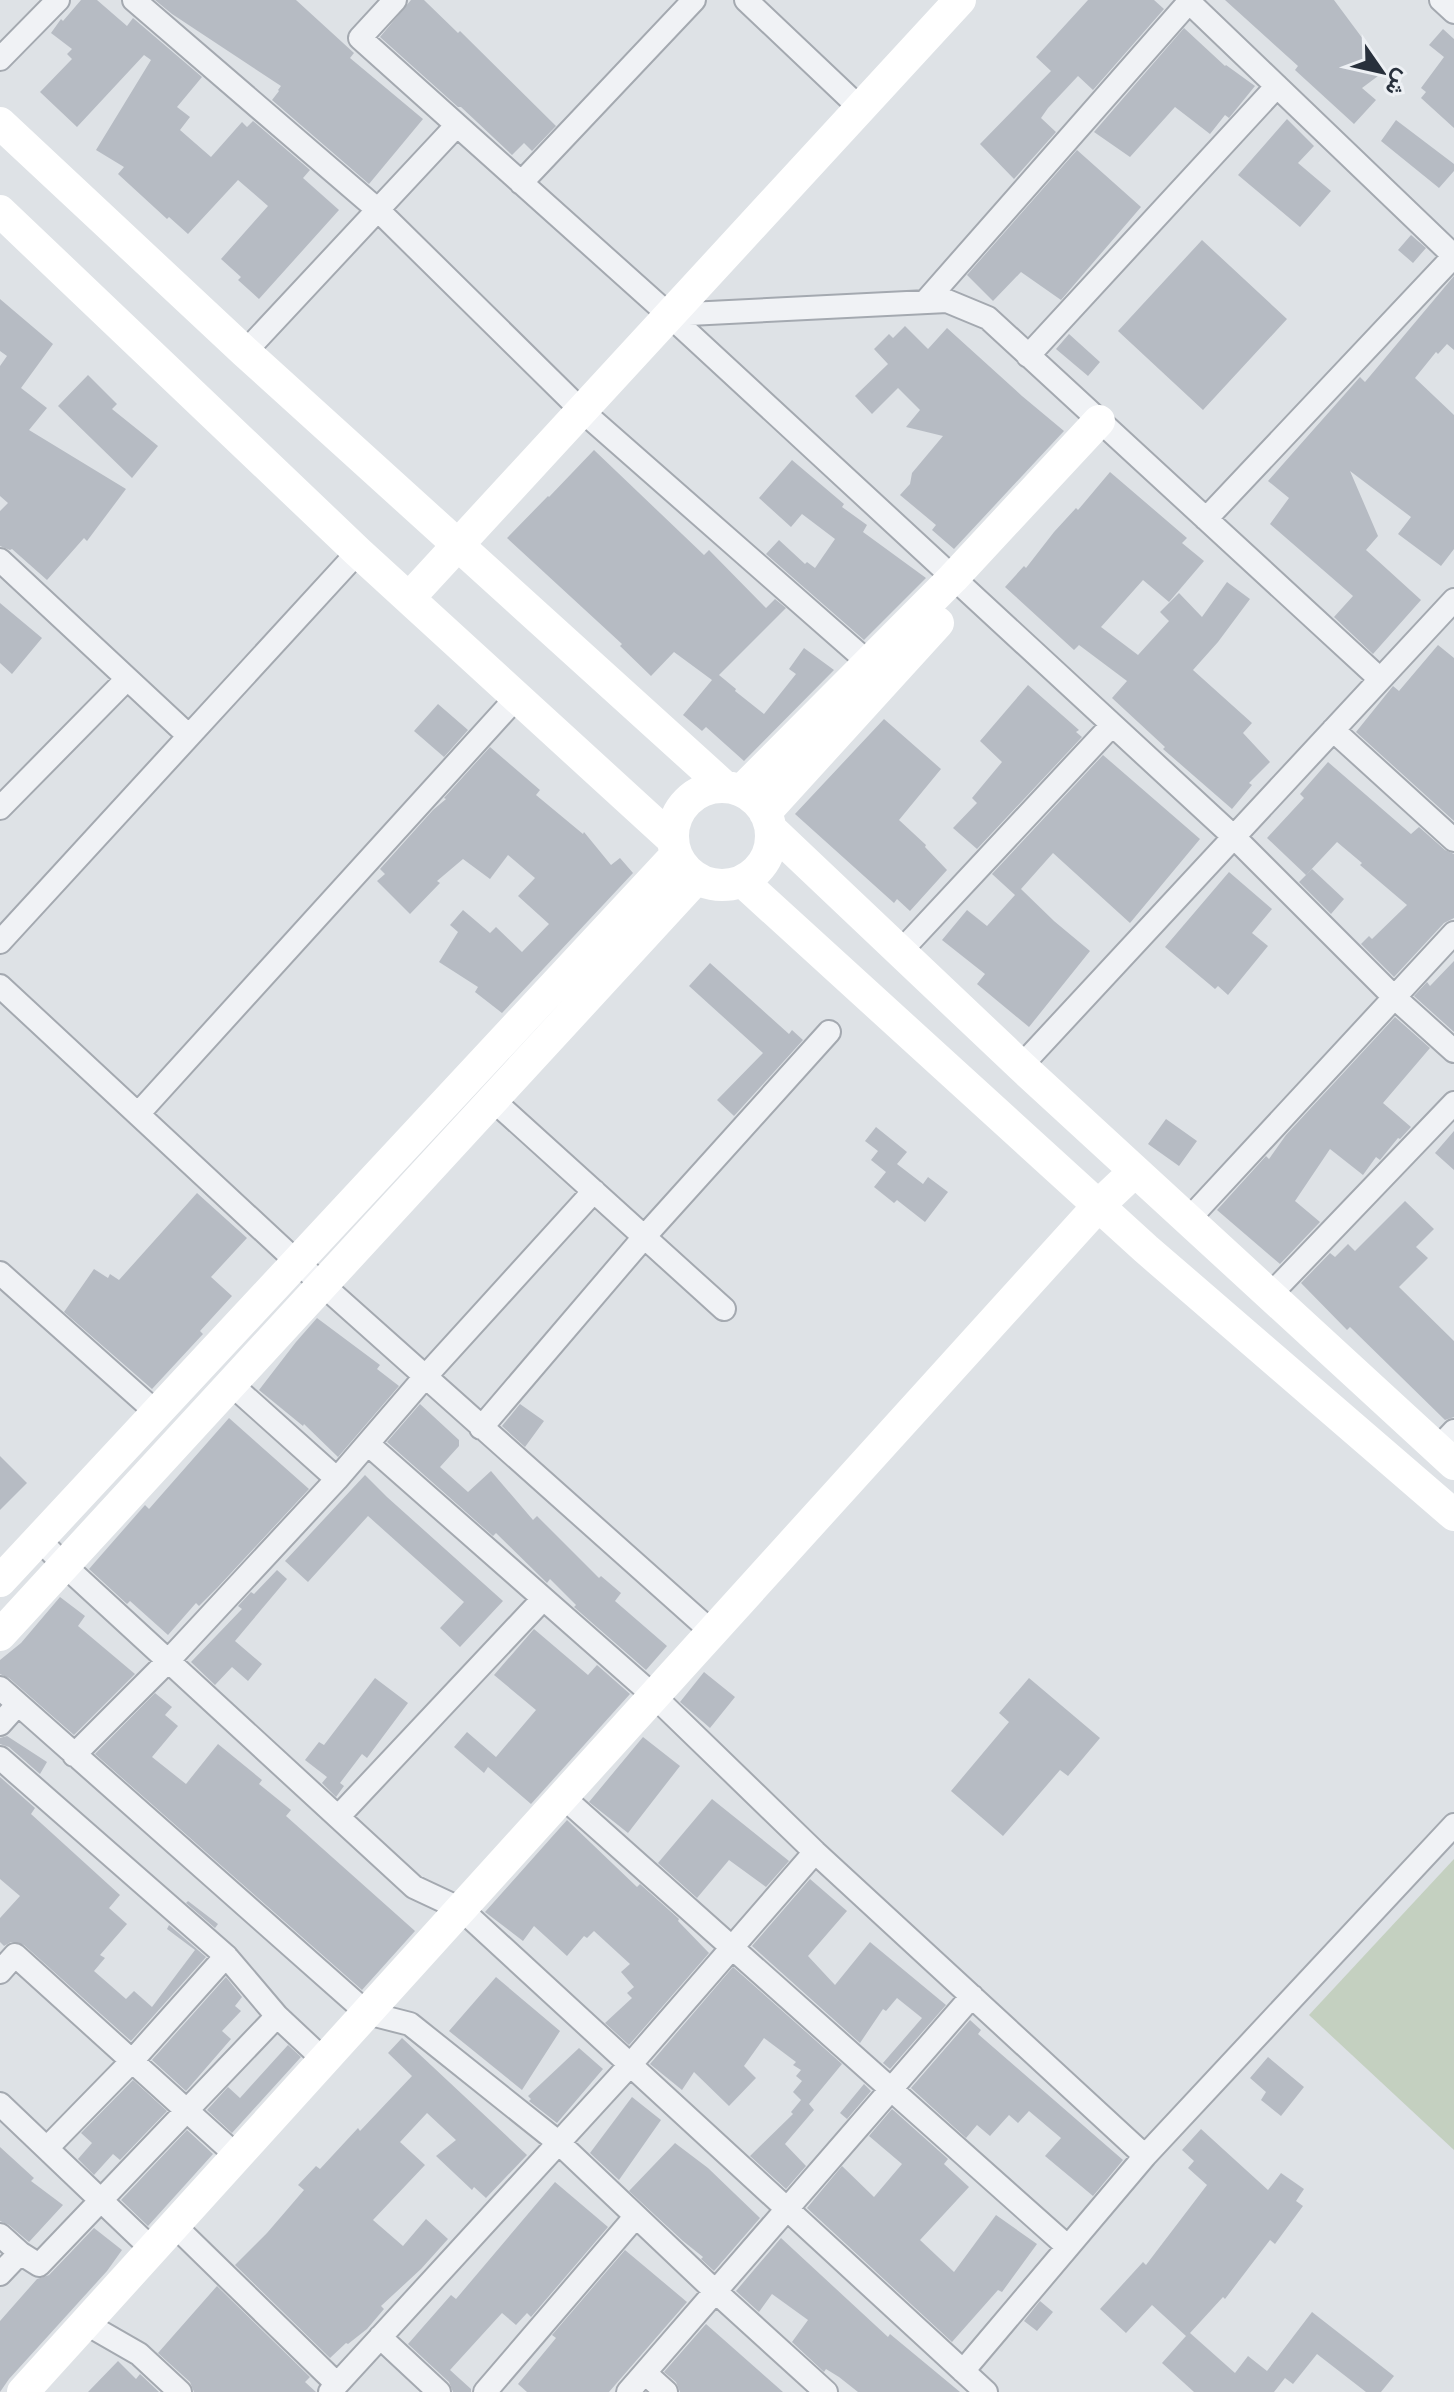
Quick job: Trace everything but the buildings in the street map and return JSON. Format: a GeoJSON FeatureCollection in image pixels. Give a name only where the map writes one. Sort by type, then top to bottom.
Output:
{"type":"FeatureCollection","features":[{"type":"Feature","properties":{"kind":"street"},"geometry":{"type":"LineString","coordinates":[[0,59],[58,0]]}},
{"type":"Feature","properties":{"kind":"street"},"geometry":{"type":"LineString","coordinates":[[134,0],[378,210],[581,410],[869,663]]}},
{"type":"Feature","properties":{"kind":"street"},"geometry":{"type":"LineString","coordinates":[[521,183],[694,0]]}},
{"type":"Feature","properties":{"kind":"street"},"geometry":{"type":"LineString","coordinates":[[746,0],[860,108]]}},
{"type":"Feature","properties":{"kind":"street"},"geometry":{"type":"LineString","coordinates":[[409,598],[960,0]]}},
{"type":"Feature","properties":{"kind":"street"},"geometry":{"type":"LineString","coordinates":[[1441,0],[1454,12]]}},
{"type":"Feature","properties":{"kind":"street"},"geometry":{"type":"LineString","coordinates":[[925,302],[1188,1],[1454,256],[1206,519]]}},
{"type":"Feature","properties":{"kind":"street"},"geometry":{"type":"LineString","coordinates":[[388,2],[360,38],[669,315],[1234,837],[1394,997],[1454,1051]]}},
{"type":"Feature","properties":{"kind":"street"},"geometry":{"type":"LineString","coordinates":[[1028,356],[1277,86]]}},
{"type":"Feature","properties":{"kind":"street"},"geometry":{"type":"LineString","coordinates":[[245,352],[457,125]]}},
{"type":"Feature","properties":{"kind":"street"},"geometry":{"type":"LineString","coordinates":[[4,136],[733,789],[755,800],[768,821],[1021,1066],[1270,1295],[1448,1448]]}},
{"type":"Feature","properties":{"kind":"street"},"geometry":{"type":"LineString","coordinates":[[0,211],[358,552],[517,697],[711,885],[727,886],[755,873],[765,860],[770,845],[768,821],[960,584],[1108,429]]}},
{"type":"Feature","properties":{"kind":"street"},"geometry":{"type":"LineString","coordinates":[[669,315],[947,301],[988,318],[1380,679]]}},
{"type":"Feature","properties":{"kind":"street"},"geometry":{"type":"LineString","coordinates":[[0,942],[358,552]]}},
{"type":"Feature","properties":{"kind":"street"},"geometry":{"type":"LineString","coordinates":[[3,569],[189,736]]}},
{"type":"Feature","properties":{"kind":"street"},"geometry":{"type":"LineString","coordinates":[[682,858],[674,823],[681,808],[693,796],[708,789],[733,789],[960,584]]}},
{"type":"Feature","properties":{"kind":"street"},"geometry":{"type":"LineString","coordinates":[[1021,1066],[1380,679],[1446,625],[1454,600]]}},
{"type":"Feature","properties":{"kind":"street"},"geometry":{"type":"LineString","coordinates":[[0,808],[127,679]]}},
{"type":"Feature","properties":{"kind":"street"},"geometry":{"type":"LineString","coordinates":[[138,1114],[517,697]]}},
{"type":"Feature","properties":{"kind":"street"},"geometry":{"type":"LineString","coordinates":[[900,952],[1112,725]]}},
{"type":"Feature","properties":{"kind":"street"},"geometry":{"type":"LineString","coordinates":[[1333,730],[1454,840]]}},
{"type":"Feature","properties":{"kind":"street"},"geometry":{"type":"LineString","coordinates":[[0,1635],[493,1100],[682,858]]}},
{"type":"Feature","properties":{"kind":"street"},"geometry":{"type":"LineString","coordinates":[[0,1581],[297,1262],[682,858]]}},
{"type":"Feature","properties":{"kind":"street"},"geometry":{"type":"LineString","coordinates":[[742,881],[1099,1205],[1454,1515]]}},
{"type":"Feature","properties":{"kind":"street"},"geometry":{"type":"LineString","coordinates":[[1188,1220],[1454,933]]}},
{"type":"Feature","properties":{"kind":"street"},"geometry":{"type":"LineString","coordinates":[[0,986],[424,1378],[712,1632]]}},
{"type":"Feature","properties":{"kind":"street"},"geometry":{"type":"LineString","coordinates":[[481,1428],[645,1236],[829,1032]]}},
{"type":"Feature","properties":{"kind":"street"},"geometry":{"type":"LineString","coordinates":[[493,1100],[724,1309]]}},
{"type":"Feature","properties":{"kind":"street"},"geometry":{"type":"LineString","coordinates":[[1270,1295],[1454,1103]]}},
{"type":"Feature","properties":{"kind":"street"},"geometry":{"type":"LineString","coordinates":[[30,2389],[85,2323],[1099,1205],[1135,1171]]}},
{"type":"Feature","properties":{"kind":"street"},"geometry":{"type":"LineString","coordinates":[[74,1755],[168,1661],[369,1445],[424,1378],[594,1191]]}},
{"type":"Feature","properties":{"kind":"street"},"geometry":{"type":"LineString","coordinates":[[0,1273],[157,1413]]}},
{"type":"Feature","properties":{"kind":"street"},"geometry":{"type":"LineString","coordinates":[[231,1384],[337,1479]]}},
{"type":"Feature","properties":{"kind":"street"},"geometry":{"type":"LineString","coordinates":[[369,1445],[654,1696],[815,1852],[1145,2156]]}},
{"type":"Feature","properties":{"kind":"street"},"geometry":{"type":"LineString","coordinates":[[39,1539],[414,1887],[461,1909],[983,2391]]}},
{"type":"Feature","properties":{"kind":"street"},"geometry":{"type":"LineString","coordinates":[[338,1817],[543,1599]]}},
{"type":"Feature","properties":{"kind":"street"},"geometry":{"type":"LineString","coordinates":[[0,1688],[367,2013],[410,2024],[559,2143],[826,2392]]}},
{"type":"Feature","properties":{"kind":"street"},"geometry":{"type":"LineString","coordinates":[[0,1724],[18,1704]]}},
{"type":"Feature","properties":{"kind":"street"},"geometry":{"type":"LineString","coordinates":[[0,1758],[226,1956],[277,2016],[324,2060]]}},
{"type":"Feature","properties":{"kind":"street"},"geometry":{"type":"LineString","coordinates":[[563,1797],[1068,2247]]}},
{"type":"Feature","properties":{"kind":"street"},"geometry":{"type":"LineString","coordinates":[[963,2371],[1145,2156],[1454,1825]]}},
{"type":"Feature","properties":{"kind":"street"},"geometry":{"type":"LineString","coordinates":[[174,2225],[334,2388],[630,2065],[815,1852]]}},
{"type":"Feature","properties":{"kind":"street"},"geometry":{"type":"LineString","coordinates":[[0,1972],[15,1955],[237,2156]]}},
{"type":"Feature","properties":{"kind":"street"},"geometry":{"type":"LineString","coordinates":[[47,2148],[132,2061],[226,1956]]}},
{"type":"Feature","properties":{"kind":"street"},"geometry":{"type":"LineString","coordinates":[[628,2392],[972,1996]]}},
{"type":"Feature","properties":{"kind":"street"},"geometry":{"type":"LineString","coordinates":[[0,2235],[39,2265],[277,2016]]}},
{"type":"Feature","properties":{"kind":"street"},"geometry":{"type":"LineString","coordinates":[[0,2104],[152,2249]]}},
{"type":"Feature","properties":{"kind":"street"},"geometry":{"type":"LineString","coordinates":[[485,2392],[636,2216]]}},
{"type":"Feature","properties":{"kind":"street"},"geometry":{"type":"LineString","coordinates":[[0,2274],[20,2253]]}},
{"type":"Feature","properties":{"kind":"street"},"geometry":{"type":"LineString","coordinates":[[85,2323],[139,2354],[180,2392]]}},
{"type":"Feature","properties":{"kind":"street"},"geometry":{"type":"LineString","coordinates":[[380,2337],[439,2392]]}},
{"type":"Feature","properties":{"kind":"street"},"geometry":{"type":"LineString","coordinates":[[645,2373],[666,2392]]}},
{"type":"Feature","properties":{"kind":"green space"},"geometry":{"type":"Polygon","coordinates":[[[1454,1859],[1454,2150],[1309,2015],[1454,1859]]]}}]}
